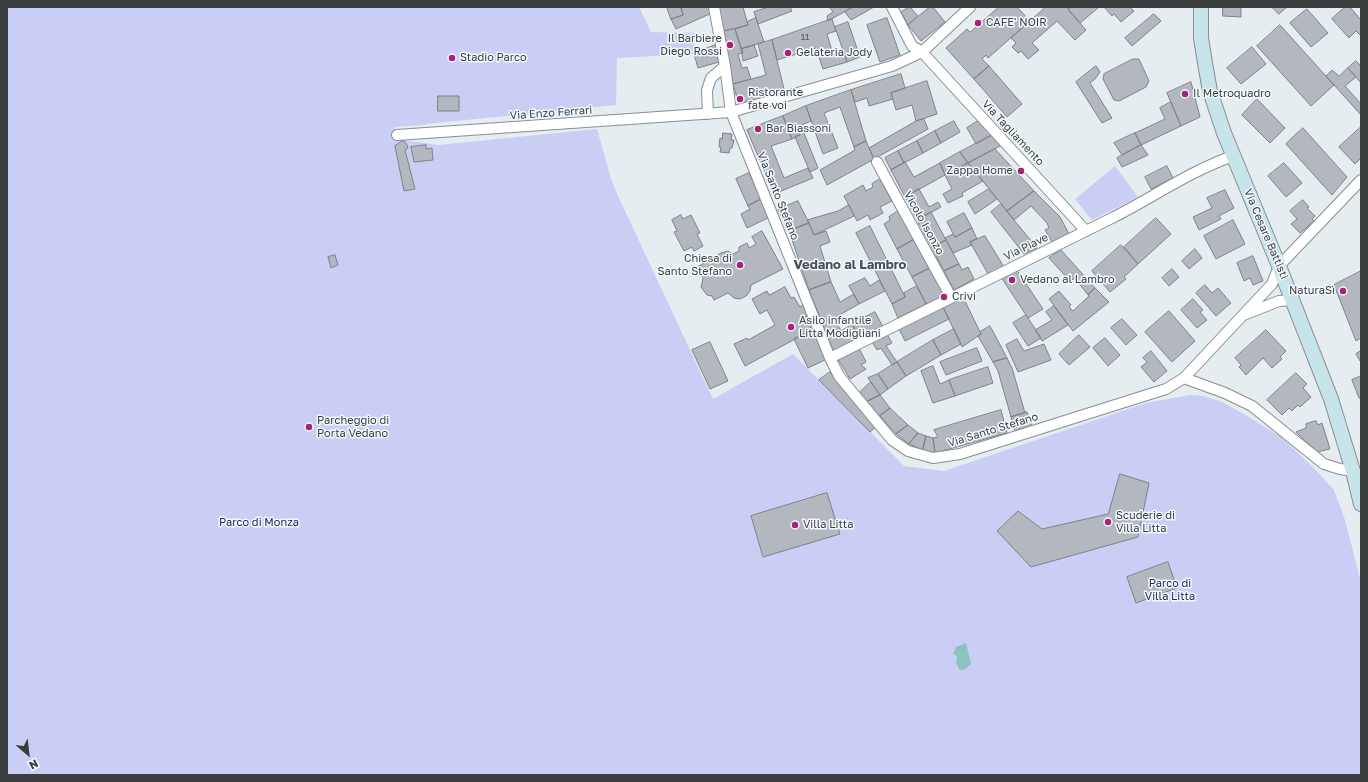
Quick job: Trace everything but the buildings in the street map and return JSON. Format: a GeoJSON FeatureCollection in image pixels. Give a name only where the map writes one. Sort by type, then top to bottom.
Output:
{"type":"FeatureCollection","features":[{"type":"Feature","properties":{"kind":"main road","name":"Via Cesare Battisti"},"geometry":{"type":"LineString","coordinates":[[1201,7],[1201,38],[1210,91],[1233,156],[1280,266],[1331,400],[1353,471],[1361,504]]}},
{"type":"Feature","properties":{"kind":"street","name":"Via Santo Stefano"},"geometry":{"type":"LineString","coordinates":[[714,7],[725,66],[731,112],[830,358],[839,376],[892,440],[908,451],[933,458],[960,454],[1166,389],[1184,378],[1272,284],[1280,266],[1361,180]]}},
{"type":"Feature","properties":{"kind":"street","name":"Via Tagliamento"},"geometry":{"type":"LineString","coordinates":[[892,7],[912,46],[922,52],[1086,231]]}},
{"type":"Feature","properties":{"kind":"street","name":"Via Enzo Ferrari"},"geometry":{"type":"LineString","coordinates":[[397,135],[731,112],[892,66],[922,52],[970,7]]}},
{"type":"Feature","properties":{"kind":"street"},"geometry":{"type":"LineString","coordinates":[[708,114],[707,90],[712,78],[725,66]]}},
{"type":"Feature","properties":{"kind":"street","name":"Via Piave"},"geometry":{"type":"LineString","coordinates":[[830,358],[1086,231],[1184,178],[1233,156]]}},
{"type":"Feature","properties":{"kind":"street","name":"Vicolo Isonzo"},"geometry":{"type":"LineString","coordinates":[[876,162],[951,297]]}},
{"type":"Feature","properties":{"kind":"street"},"geometry":{"type":"LineString","coordinates":[[1242,316],[1279,301],[1293,300]]}},
{"type":"Feature","properties":{"kind":"street"},"geometry":{"type":"LineString","coordinates":[[1184,378],[1225,393],[1252,406],[1324,464],[1353,471]]}},
{"type":"Feature","properties":{"kind":"green space"},"geometry":{"type":"Polygon","coordinates":[[[7,7],[639,7],[651,32],[696,33],[693,54],[617,58],[616,105],[394,127],[397,139],[438,145],[597,129],[611,179],[618,196],[713,399],[793,354],[904,466],[944,471],[1146,403],[1190,395],[1203,396],[1220,401],[1281,437],[1313,467],[1334,490],[1345,520],[1361,582],[1361,775],[7,775],[7,7]]]}},
{"type":"Feature","properties":{"kind":"green space"},"geometry":{"type":"Polygon","coordinates":[[[1115,166],[1138,197],[1092,220],[1075,199],[1115,166]]]}},
{"type":"Feature","properties":{"kind":"shaded area"},"geometry":{"type":"Polygon","coordinates":[[[966,643],[971,664],[965,669],[960,670],[956,663],[957,656],[953,654],[956,647],[966,643]]]}},
{"type":"Feature","properties":{"kind":"place","name":"CAFE' NOIR"},"geometry":{"type":"Point","coordinates":[978,23]}},
{"type":"Feature","properties":{"kind":"place","name":"Il Barbiere Diego Rossi"},"geometry":{"type":"Point","coordinates":[730,45]}},
{"type":"Feature","properties":{"kind":"place","name":"Gelateria Jody"},"geometry":{"type":"Point","coordinates":[788,53]}},
{"type":"Feature","properties":{"kind":"place","name":"Stadio Parco"},"geometry":{"type":"Point","coordinates":[452,58]}},
{"type":"Feature","properties":{"kind":"place","name":"Il Metroquadro"},"geometry":{"type":"Point","coordinates":[1185,94]}},
{"type":"Feature","properties":{"kind":"place","name":"Ristorante fate voi"},"geometry":{"type":"Point","coordinates":[740,99]}},
{"type":"Feature","properties":{"kind":"place","name":"Bar Biassoni"},"geometry":{"type":"Point","coordinates":[758,129]}},
{"type":"Feature","properties":{"kind":"place","name":"Zappa Home"},"geometry":{"type":"Point","coordinates":[1021,171]}},
{"type":"Feature","properties":{"kind":"place","name":"Chiesa di Santo Stefano"},"geometry":{"type":"Point","coordinates":[740,265]}},
{"type":"Feature","properties":{"kind":"place","name":"Vedano al Lambro"},"geometry":{"type":"Point","coordinates":[1012,280]}},
{"type":"Feature","properties":{"kind":"place","name":"NaturaSì"},"geometry":{"type":"Point","coordinates":[1343,291]}},
{"type":"Feature","properties":{"kind":"place","name":"Crivi"},"geometry":{"type":"Point","coordinates":[944,297]}},
{"type":"Feature","properties":{"kind":"place","name":"Asilo infantile Litta Modigliani"},"geometry":{"type":"Point","coordinates":[791,327]}},
{"type":"Feature","properties":{"kind":"place","name":"Parcheggio di Porta Vedano"},"geometry":{"type":"Point","coordinates":[309,427]}},
{"type":"Feature","properties":{"kind":"place","name":"Scuderie di Villa Litta"},"geometry":{"type":"Point","coordinates":[1108,522]}},
{"type":"Feature","properties":{"kind":"place","name":"Villa Litta"},"geometry":{"type":"Point","coordinates":[795,525]}},
{"type":"Feature","properties":{"kind":"district","name":"Vedano al Lambro"},"geometry":{"type":"Point","coordinates":[850,265]}},
{"type":"Feature","properties":{"kind":"park label","name":"Parco di Monza"},"geometry":{"type":"Point","coordinates":[259,523]}},
{"type":"Feature","properties":{"kind":"park label","name":"Parco di Villa Litta"},"geometry":{"type":"Point","coordinates":[1170,590]}}]}
